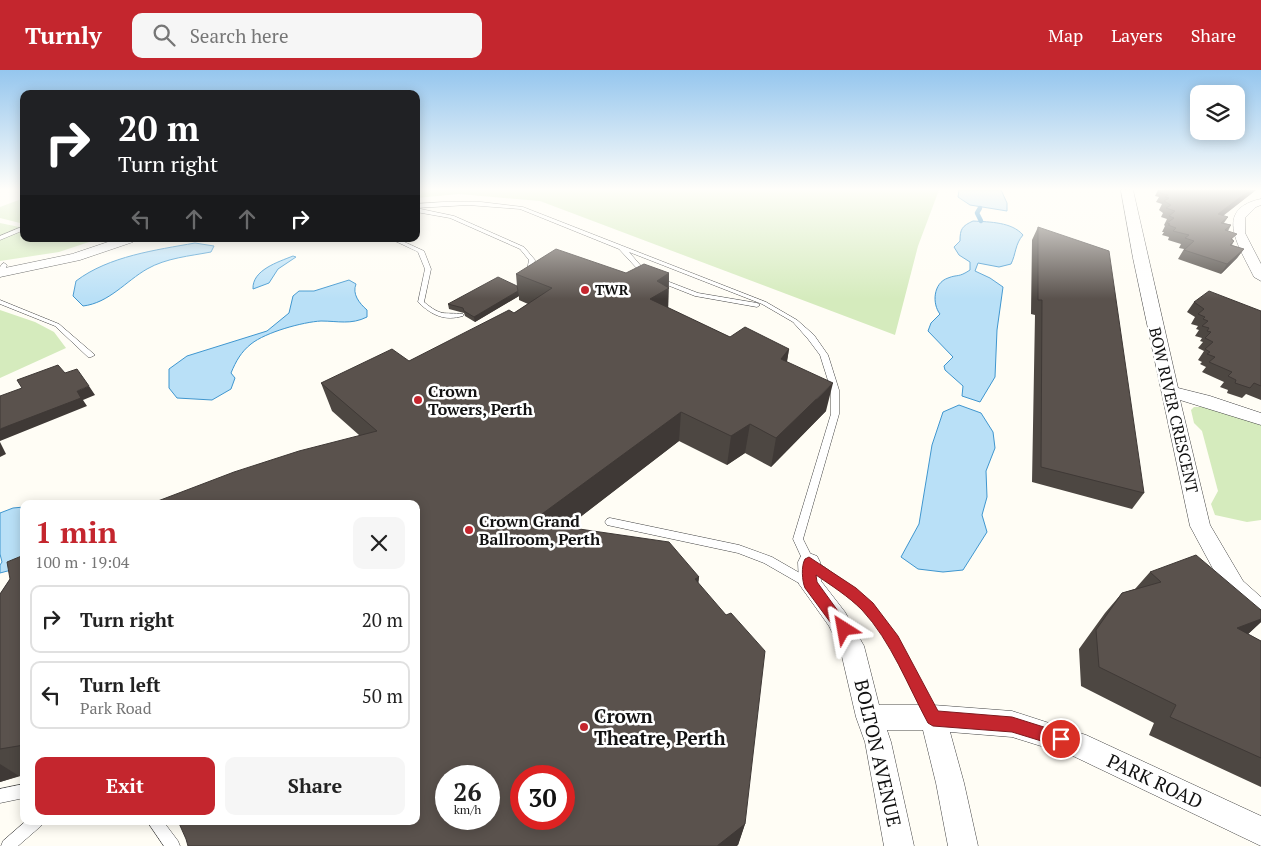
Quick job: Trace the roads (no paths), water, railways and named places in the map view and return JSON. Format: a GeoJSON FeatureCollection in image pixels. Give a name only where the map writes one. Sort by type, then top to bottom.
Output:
{"type":"FeatureCollection","features":[{"type":"Feature","properties":{"kind":"street","name":"BOW RIVER CRESCENT"},"geometry":{"type":"LineString","coordinates":[[1135,226],[1200,526],[1235,588],[1261,611]]}},
{"type":"Feature","properties":{"kind":"street"},"geometry":{"type":"LineString","coordinates":[[1239,226],[1239,233],[1261,277]]}},
{"type":"Feature","properties":{"kind":"street"},"geometry":{"type":"LineString","coordinates":[[1,271],[101,242]]}},
{"type":"Feature","properties":{"kind":"street"},"geometry":{"type":"LineString","coordinates":[[1,271],[75,257],[120,242]]}},
{"type":"Feature","properties":{"kind":"street"},"geometry":{"type":"LineString","coordinates":[[1170,392],[1204,400],[1261,419]]}},
{"type":"Feature","properties":{"kind":"street","name":"BOLTON AVENUE"},"geometry":{"type":"LineString","coordinates":[[810,573],[852,646],[869,717],[878,742],[899,846]]}},
{"type":"Feature","properties":{"kind":"street","name":"PARK ROAD"},"geometry":{"type":"LineString","coordinates":[[869,717],[933,718],[1012,724],[1077,744],[1261,831]]}},
{"type":"Feature","properties":{"kind":"street"},"geometry":{"type":"LineString","coordinates":[[933,718],[950,783],[963,846]]}},
{"type":"Feature","properties":{"kind":"lane"},"geometry":{"type":"LineString","coordinates":[[473,226],[522,248],[532,260],[529,276],[525,280]]}},
{"type":"Feature","properties":{"kind":"lane"},"geometry":{"type":"LineString","coordinates":[[568,226],[772,308],[795,321],[824,354],[836,390],[835,414],[798,539],[810,573],[852,592],[868,608],[892,641],[933,718]]}},
{"type":"Feature","properties":{"kind":"lane"},"geometry":{"type":"LineString","coordinates":[[0,238],[20,230]]}},
{"type":"Feature","properties":{"kind":"lane"},"geometry":{"type":"LineString","coordinates":[[401,242],[421,251],[428,269],[421,302],[434,315],[450,317],[461,315]]}},
{"type":"Feature","properties":{"kind":"lane"},"geometry":{"type":"LineString","coordinates":[[620,246],[643,273],[696,295],[772,308]]}},
{"type":"Feature","properties":{"kind":"lane"},"geometry":{"type":"LineString","coordinates":[[0,302],[57,325],[91,356]]}},
{"type":"Feature","properties":{"kind":"lane","name":"BOLTON AVENUE"},"geometry":{"type":"LineString","coordinates":[[610,522],[739,549],[810,573]]}},
{"type":"Feature","properties":{"kind":"lane"},"geometry":{"type":"LineString","coordinates":[[0,796],[20,792]]}},
{"type":"Feature","properties":{"kind":"lane"},"geometry":{"type":"LineString","coordinates":[[8,846],[32,825]]}},
{"type":"Feature","properties":{"kind":"lane"},"geometry":{"type":"LineString","coordinates":[[157,825],[173,846]]}},
{"type":"Feature","properties":{"kind":"water"},"geometry":{"type":"Polygon","coordinates":[[[964,226],[1011,226],[1023,235],[1018,242],[1011,264],[999,267],[978,263],[975,271],[1003,287],[997,330],[995,377],[980,402],[962,396],[963,386],[945,370],[944,366],[953,357],[928,331],[931,323],[940,314],[935,300],[939,284],[948,278],[970,270],[970,262],[959,255],[954,247],[960,241],[962,228],[964,226]]]}},
{"type":"Feature","properties":{"kind":"water"},"geometry":{"type":"Polygon","coordinates":[[[195,243],[214,246],[211,252],[154,265],[101,301],[83,306],[73,296],[76,281],[89,272],[133,255],[195,243]]]}},
{"type":"Feature","properties":{"kind":"water"},"geometry":{"type":"Polygon","coordinates":[[[293,256],[296,257],[278,269],[269,283],[253,289],[254,282],[261,272],[273,264],[293,256]]]}},
{"type":"Feature","properties":{"kind":"water"},"geometry":{"type":"Polygon","coordinates":[[[349,280],[356,284],[356,295],[367,310],[367,317],[350,322],[321,321],[305,323],[266,335],[244,350],[231,373],[235,378],[231,389],[212,400],[177,398],[169,388],[169,369],[187,356],[267,331],[289,313],[293,296],[299,291],[314,291],[349,280]]]}},
{"type":"Feature","properties":{"kind":"water"},"geometry":{"type":"Polygon","coordinates":[[[959,405],[981,413],[993,432],[995,448],[986,471],[987,497],[982,515],[987,532],[963,570],[943,572],[918,569],[901,557],[919,524],[932,445],[943,412],[959,405]]]}},
{"type":"Feature","properties":{"kind":"water"},"geometry":{"type":"Polygon","coordinates":[[[20,507],[20,570],[15,569],[0,573],[2,562],[0,554],[0,513],[20,507]]]}},
{"type":"Feature","properties":{"kind":"place","name":"TWR"},"geometry":{"type":"Point","coordinates":[585,290]}},
{"type":"Feature","properties":{"kind":"place","name":"Crown Towers, Perth"},"geometry":{"type":"Point","coordinates":[418,400]}},
{"type":"Feature","properties":{"kind":"place","name":"Crown Grand Ballroom, Perth"},"geometry":{"type":"Point","coordinates":[469,530]}},
{"type":"Feature","properties":{"kind":"place","name":"Crown Theatre, Perth"},"geometry":{"type":"Point","coordinates":[584,727]}}]}
